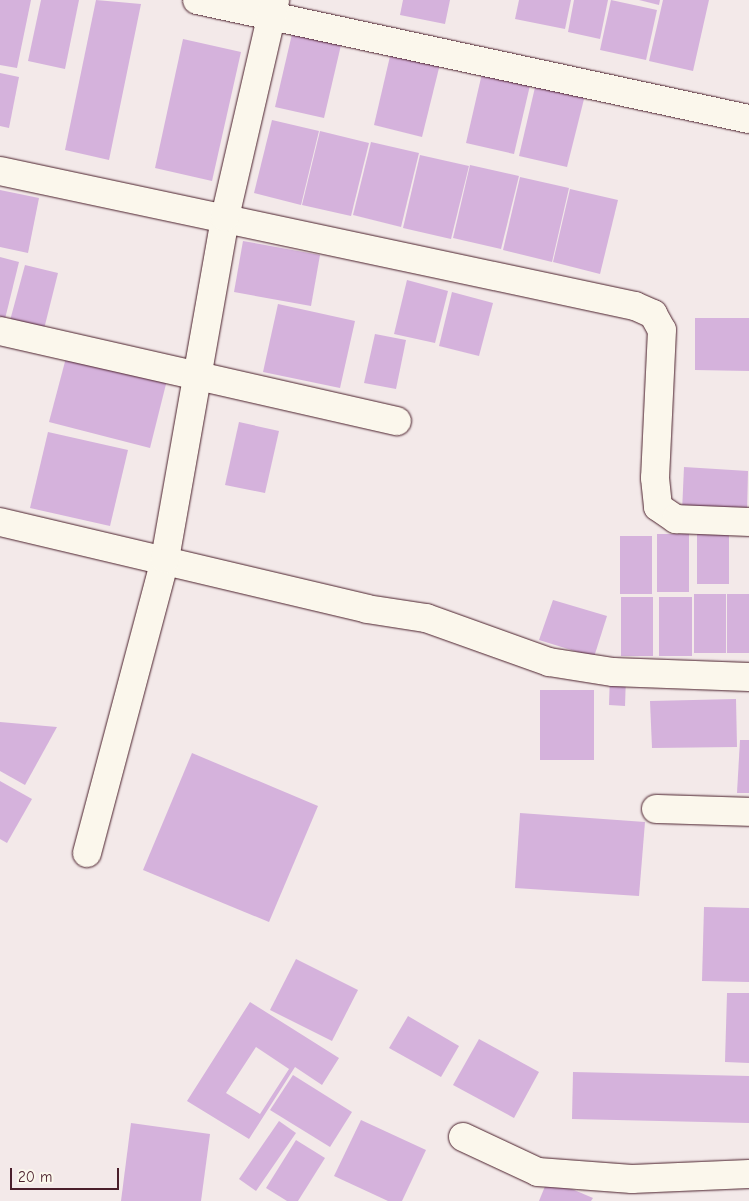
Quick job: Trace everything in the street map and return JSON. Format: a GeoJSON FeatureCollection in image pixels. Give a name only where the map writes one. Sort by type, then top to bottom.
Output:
{"type":"FeatureCollection","features":[{"type":"Feature","properties":{"kind":"street"},"geometry":{"type":"LineString","coordinates":[[197,0],[273,8],[749,119]]}},
{"type":"Feature","properties":{"kind":"street"},"geometry":{"type":"LineString","coordinates":[[87,853],[165,559],[225,217],[273,8]]}},
{"type":"Feature","properties":{"kind":"street"},"geometry":{"type":"LineString","coordinates":[[0,170],[636,306],[653,314],[662,330],[655,478],[658,507],[676,519],[749,522]]}},
{"type":"Feature","properties":{"kind":"street"},"geometry":{"type":"LineString","coordinates":[[0,331],[197,374],[397,421]]}},
{"type":"Feature","properties":{"kind":"street"},"geometry":{"type":"LineString","coordinates":[[0,522],[165,559],[367,609],[426,618],[549,662],[613,672],[749,677]]}},
{"type":"Feature","properties":{"kind":"street"},"geometry":{"type":"LineString","coordinates":[[656,809],[749,812]]}},
{"type":"Feature","properties":{"kind":"street"},"geometry":{"type":"LineString","coordinates":[[462,1137],[538,1172],[627,1190],[749,1174]]}},
{"type":"Feature","properties":{"kind":"building"},"geometry":{"type":"Polygon","coordinates":[[[0,0],[31,0],[17,68],[0,65],[0,0]]]}},
{"type":"Feature","properties":{"kind":"building"},"geometry":{"type":"Polygon","coordinates":[[[41,0],[79,0],[65,69],[28,61],[41,0]]]}},
{"type":"Feature","properties":{"kind":"building"},"geometry":{"type":"Polygon","coordinates":[[[96,0],[141,4],[109,160],[65,150],[96,0]]]}},
{"type":"Feature","properties":{"kind":"building"},"geometry":{"type":"Polygon","coordinates":[[[403,0],[450,0],[445,24],[400,15],[403,0]]]}},
{"type":"Feature","properties":{"kind":"building"},"geometry":{"type":"Polygon","coordinates":[[[519,0],[571,0],[565,29],[515,19],[519,0]]]}},
{"type":"Feature","properties":{"kind":"building"},"geometry":{"type":"Polygon","coordinates":[[[574,0],[608,0],[600,39],[568,32],[574,0]]]}},
{"type":"Feature","properties":{"kind":"building"},"geometry":{"type":"Polygon","coordinates":[[[611,0],[657,10],[646,60],[600,50],[611,0]]]}},
{"type":"Feature","properties":{"kind":"building"},"geometry":{"type":"Polygon","coordinates":[[[639,0],[660,0],[659,5],[639,0]]]}},
{"type":"Feature","properties":{"kind":"building"},"geometry":{"type":"Polygon","coordinates":[[[663,0],[709,0],[693,71],[649,61],[663,0]]]}},
{"type":"Feature","properties":{"kind":"building"},"geometry":{"type":"Polygon","coordinates":[[[292,34],[341,45],[324,118],[275,107],[292,34]]]}},
{"type":"Feature","properties":{"kind":"building"},"geometry":{"type":"Polygon","coordinates":[[[183,39],[241,52],[212,181],[155,168],[183,39]]]}},
{"type":"Feature","properties":{"kind":"building"},"geometry":{"type":"Polygon","coordinates":[[[391,52],[440,64],[422,137],[374,125],[391,52]]]}},
{"type":"Feature","properties":{"kind":"building"},"geometry":{"type":"Polygon","coordinates":[[[483,69],[531,81],[514,154],[466,143],[483,69]]]}},
{"type":"Feature","properties":{"kind":"building"},"geometry":{"type":"Polygon","coordinates":[[[0,73],[19,77],[9,128],[0,126],[0,73]]]}},
{"type":"Feature","properties":{"kind":"building"},"geometry":{"type":"Polygon","coordinates":[[[536,83],[585,95],[567,167],[519,156],[536,83]]]}},
{"type":"Feature","properties":{"kind":"building"},"geometry":{"type":"Polygon","coordinates":[[[272,120],[319,131],[301,205],[254,193],[272,120]]]}},
{"type":"Feature","properties":{"kind":"building"},"geometry":{"type":"Polygon","coordinates":[[[320,131],[369,143],[351,216],[302,205],[320,131]]]}},
{"type":"Feature","properties":{"kind":"building"},"geometry":{"type":"Polygon","coordinates":[[[371,142],[419,153],[401,227],[353,215],[371,142]]]}},
{"type":"Feature","properties":{"kind":"building"},"geometry":{"type":"Polygon","coordinates":[[[420,155],[469,166],[451,239],[403,228],[420,155]]]}},
{"type":"Feature","properties":{"kind":"building"},"geometry":{"type":"Polygon","coordinates":[[[470,165],[519,176],[501,249],[453,238],[470,165]]]}},
{"type":"Feature","properties":{"kind":"building"},"geometry":{"type":"Polygon","coordinates":[[[520,177],[569,188],[552,262],[503,250],[520,177]]]}},
{"type":"Feature","properties":{"kind":"building"},"geometry":{"type":"Polygon","coordinates":[[[570,189],[618,200],[600,274],[553,262],[570,189]]]}},
{"type":"Feature","properties":{"kind":"building"},"geometry":{"type":"Polygon","coordinates":[[[0,190],[39,198],[28,253],[0,247],[0,190]]]}},
{"type":"Feature","properties":{"kind":"building"},"geometry":{"type":"Polygon","coordinates":[[[243,241],[320,255],[311,306],[234,292],[243,241]]]}},
{"type":"Feature","properties":{"kind":"building"},"geometry":{"type":"Polygon","coordinates":[[[0,257],[19,262],[3,327],[0,327],[0,257]]]}},
{"type":"Feature","properties":{"kind":"building"},"geometry":{"type":"Polygon","coordinates":[[[25,265],[58,273],[42,337],[8,328],[25,265]]]}},
{"type":"Feature","properties":{"kind":"building"},"geometry":{"type":"Polygon","coordinates":[[[407,280],[448,291],[435,343],[394,334],[407,280]]]}},
{"type":"Feature","properties":{"kind":"building"},"geometry":{"type":"Polygon","coordinates":[[[452,292],[493,303],[479,356],[439,346],[452,292]]]}},
{"type":"Feature","properties":{"kind":"building"},"geometry":{"type":"Polygon","coordinates":[[[278,304],[355,321],[340,388],[263,372],[278,304]]]}},
{"type":"Feature","properties":{"kind":"building"},"geometry":{"type":"Polygon","coordinates":[[[695,318],[749,318],[749,371],[695,370],[695,318]]]}},
{"type":"Feature","properties":{"kind":"building"},"geometry":{"type":"Polygon","coordinates":[[[375,334],[406,340],[396,389],[364,383],[375,334]]]}},
{"type":"Feature","properties":{"kind":"building"},"geometry":{"type":"Polygon","coordinates":[[[67,354],[167,380],[150,448],[49,422],[67,354]]]}},
{"type":"Feature","properties":{"kind":"building"},"geometry":{"type":"Polygon","coordinates":[[[239,422],[279,431],[265,493],[225,485],[239,422]]]}},
{"type":"Feature","properties":{"kind":"building"},"geometry":{"type":"Polygon","coordinates":[[[48,432],[128,450],[110,526],[30,508],[48,432]]]}},
{"type":"Feature","properties":{"kind":"building"},"geometry":{"type":"Polygon","coordinates":[[[684,467],[748,471],[747,515],[682,512],[684,467]]]}},
{"type":"Feature","properties":{"kind":"building"},"geometry":{"type":"Polygon","coordinates":[[[697,526],[729,526],[729,584],[697,584],[697,526]]]}},
{"type":"Feature","properties":{"kind":"building"},"geometry":{"type":"Polygon","coordinates":[[[657,534],[689,534],[689,592],[657,592],[657,534]]]}},
{"type":"Feature","properties":{"kind":"building"},"geometry":{"type":"Polygon","coordinates":[[[620,536],[652,536],[652,594],[620,594],[620,536]]]}},
{"type":"Feature","properties":{"kind":"building"},"geometry":{"type":"Polygon","coordinates":[[[694,594],[726,594],[726,653],[694,653],[694,594]]]}},
{"type":"Feature","properties":{"kind":"building"},"geometry":{"type":"Polygon","coordinates":[[[727,594],[749,594],[749,653],[727,653],[727,594]]]}},
{"type":"Feature","properties":{"kind":"building"},"geometry":{"type":"Polygon","coordinates":[[[621,597],[653,597],[653,656],[621,656],[621,597]]]}},
{"type":"Feature","properties":{"kind":"building"},"geometry":{"type":"Polygon","coordinates":[[[659,597],[692,597],[692,656],[659,656],[659,597]]]}},
{"type":"Feature","properties":{"kind":"building"},"geometry":{"type":"Polygon","coordinates":[[[553,600],[607,616],[594,657],[539,640],[553,600]]]}},
{"type":"Feature","properties":{"kind":"building"},"geometry":{"type":"Polygon","coordinates":[[[610,674],[626,675],[625,706],[609,705],[610,674]]]}},
{"type":"Feature","properties":{"kind":"building"},"geometry":{"type":"Polygon","coordinates":[[[540,690],[594,690],[594,760],[540,760],[540,690]]]}},
{"type":"Feature","properties":{"kind":"building"},"geometry":{"type":"Polygon","coordinates":[[[736,699],[737,747],[652,748],[650,701],[736,699]]]}},
{"type":"Feature","properties":{"kind":"building"},"geometry":{"type":"Polygon","coordinates":[[[0,722],[57,727],[25,785],[0,771],[0,722]]]}},
{"type":"Feature","properties":{"kind":"building"},"geometry":{"type":"Polygon","coordinates":[[[740,740],[749,740],[749,793],[737,793],[740,740]]]}},
{"type":"Feature","properties":{"kind":"building"},"geometry":{"type":"Polygon","coordinates":[[[192,753],[318,806],[269,922],[143,870],[192,753]]]}},
{"type":"Feature","properties":{"kind":"building"},"geometry":{"type":"Polygon","coordinates":[[[0,781],[32,799],[7,843],[0,839],[0,781]]]}},
{"type":"Feature","properties":{"kind":"building"},"geometry":{"type":"Polygon","coordinates":[[[520,813],[645,822],[639,896],[515,888],[520,813]]]}},
{"type":"Feature","properties":{"kind":"building"},"geometry":{"type":"Polygon","coordinates":[[[704,907],[749,908],[749,982],[702,981],[704,907]]]}},
{"type":"Feature","properties":{"kind":"building"},"geometry":{"type":"Polygon","coordinates":[[[296,959],[358,990],[332,1041],[270,1010],[296,959]]]}},
{"type":"Feature","properties":{"kind":"building"},"geometry":{"type":"Polygon","coordinates":[[[727,993],[749,993],[749,1063],[725,1062],[727,993]]]}},
{"type":"Feature","properties":{"kind":"building"},"geometry":{"type":"Polygon","coordinates":[[[250,1002],[339,1058],[322,1085],[295,1067],[249,1139],[187,1101],[250,1002]],[[256,1047],[226,1093],[260,1114],[289,1069],[256,1047]]]}},
{"type":"Feature","properties":{"kind":"building"},"geometry":{"type":"Polygon","coordinates":[[[408,1016],[459,1046],[441,1077],[389,1048],[408,1016]]]}},
{"type":"Feature","properties":{"kind":"building"},"geometry":{"type":"Polygon","coordinates":[[[479,1039],[539,1072],[514,1118],[453,1085],[479,1039]]]}},
{"type":"Feature","properties":{"kind":"building"},"geometry":{"type":"Polygon","coordinates":[[[573,1072],[749,1076],[749,1123],[572,1119],[573,1072]]]}},
{"type":"Feature","properties":{"kind":"building"},"geometry":{"type":"Polygon","coordinates":[[[293,1075],[352,1112],[330,1147],[270,1110],[293,1075]]]}},
{"type":"Feature","properties":{"kind":"building"},"geometry":{"type":"Polygon","coordinates":[[[361,1120],[426,1150],[402,1201],[388,1201],[334,1176],[361,1120]]]}},
{"type":"Feature","properties":{"kind":"building"},"geometry":{"type":"Polygon","coordinates":[[[279,1121],[296,1133],[256,1191],[239,1179],[279,1121]]]}},
{"type":"Feature","properties":{"kind":"building"},"geometry":{"type":"Polygon","coordinates":[[[131,1123],[210,1134],[201,1201],[121,1201],[131,1123]]]}},
{"type":"Feature","properties":{"kind":"building"},"geometry":{"type":"Polygon","coordinates":[[[296,1140],[325,1158],[298,1201],[287,1201],[266,1188],[296,1140]]]}},
{"type":"Feature","properties":{"kind":"building"},"geometry":{"type":"Polygon","coordinates":[[[548,1179],[593,1198],[591,1201],[539,1201],[548,1179]]]}}]}
